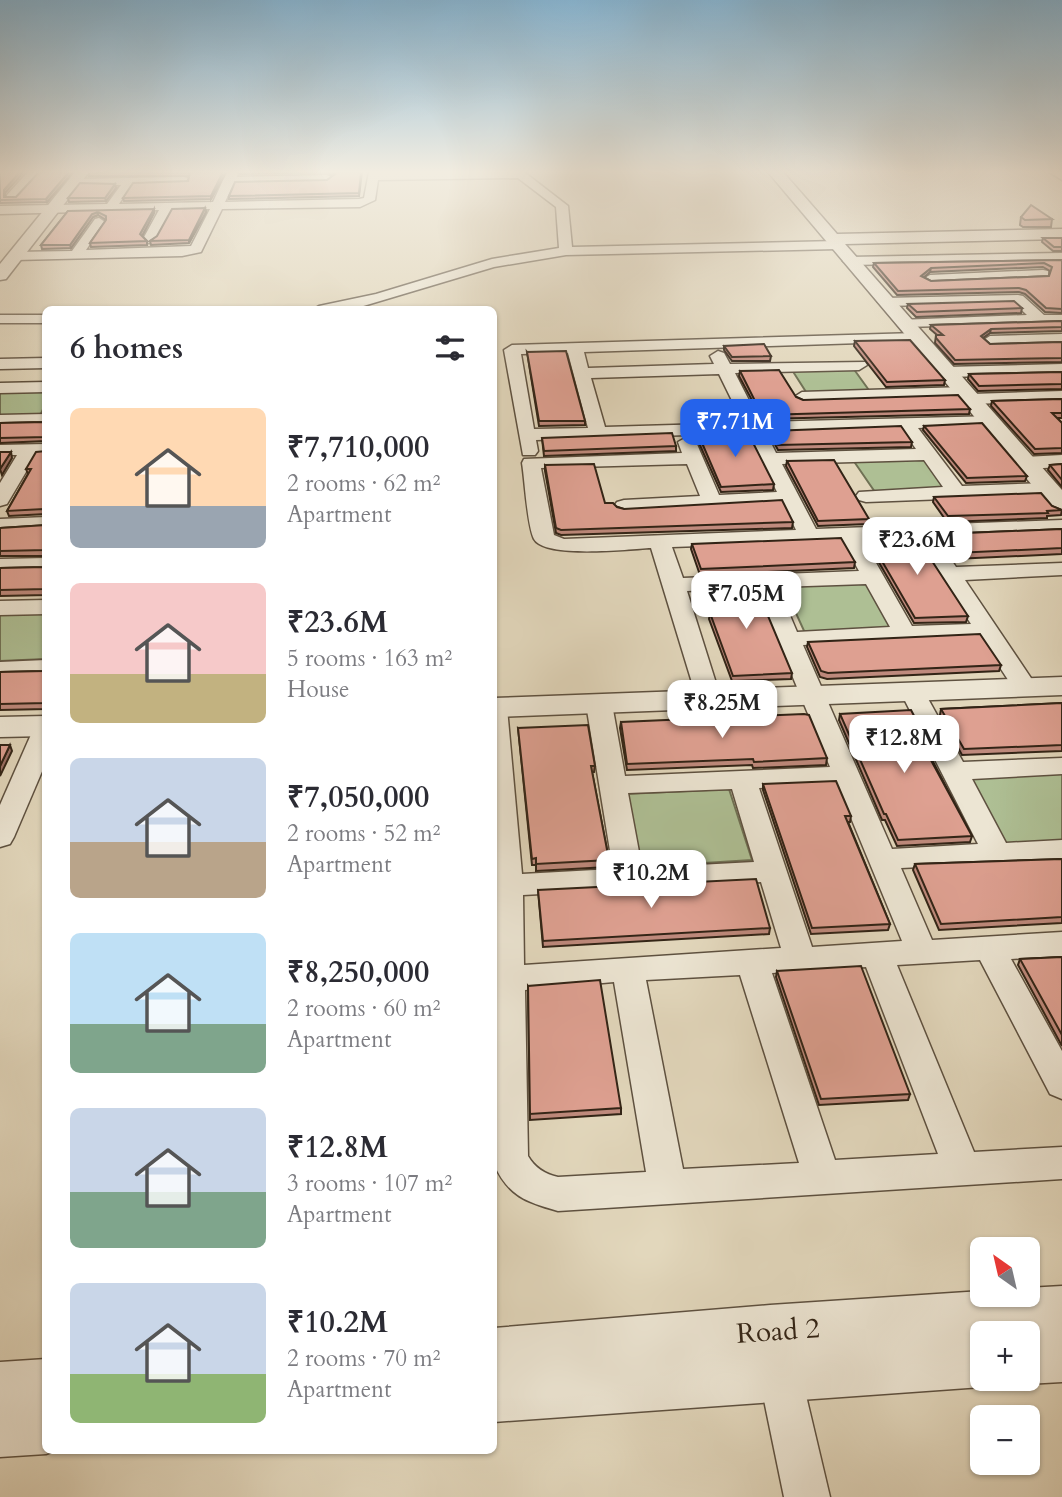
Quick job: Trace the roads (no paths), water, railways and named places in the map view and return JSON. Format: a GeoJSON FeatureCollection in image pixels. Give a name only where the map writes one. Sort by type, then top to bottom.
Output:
{"type":"FeatureCollection","features":[{"type":"Feature","properties":{"kind":"street"},"geometry":{"type":"LineString","coordinates":[[0,275],[9,258],[24,242]]}},
{"type":"Feature","properties":{"kind":"street"},"geometry":{"type":"LineString","coordinates":[[76,255],[91,242]]}},
{"type":"Feature","properties":{"kind":"street"},"geometry":{"type":"LineString","coordinates":[[9,258],[182,252],[196,248],[200,242]]}},
{"type":"Feature","properties":{"kind":"street"},"geometry":{"type":"LineString","coordinates":[[565,242],[566,251]]}},
{"type":"Feature","properties":{"kind":"street"},"geometry":{"type":"LineString","coordinates":[[835,242],[1057,497]]}},
{"type":"Feature","properties":{"kind":"street"},"geometry":{"type":"LineString","coordinates":[[357,306],[506,260],[566,251],[839,242]]}},
{"type":"Feature","properties":{"kind":"street"},"geometry":{"type":"LineString","coordinates":[[1029,257],[1057,275]]}},
{"type":"Feature","properties":{"kind":"street"},"geometry":{"type":"LineString","coordinates":[[850,261],[1062,257]]}},
{"type":"Feature","properties":{"kind":"street"},"geometry":{"type":"LineString","coordinates":[[911,260],[951,300]]}},
{"type":"Feature","properties":{"kind":"street"},"geometry":{"type":"LineString","coordinates":[[930,279],[1057,275]]}},
{"type":"Feature","properties":{"kind":"street"},"geometry":{"type":"LineString","coordinates":[[994,277],[1041,320]]}},
{"type":"Feature","properties":{"kind":"street"},"geometry":{"type":"LineString","coordinates":[[885,302],[1018,299]]}},
{"type":"Feature","properties":{"kind":"street"},"geometry":{"type":"LineString","coordinates":[[0,319],[42,319]]}},
{"type":"Feature","properties":{"kind":"street"},"geometry":{"type":"LineString","coordinates":[[497,347],[512,350],[841,340],[971,321],[1062,319]]}},
{"type":"Feature","properties":{"kind":"street"},"geometry":{"type":"LineString","coordinates":[[971,321],[1018,370]]}},
{"type":"Feature","properties":{"kind":"street"},"geometry":{"type":"LineString","coordinates":[[990,341],[1062,339]]}},
{"type":"Feature","properties":{"kind":"street"},"geometry":{"type":"LineString","coordinates":[[841,340],[881,395]]}},
{"type":"Feature","properties":{"kind":"street"},"geometry":{"type":"LineString","coordinates":[[712,344],[809,536]]}},
{"type":"Feature","properties":{"kind":"street"},"geometry":{"type":"LineString","coordinates":[[575,348],[598,433]]}},
{"type":"Feature","properties":{"kind":"street"},"geometry":{"type":"LineString","coordinates":[[512,350],[544,538],[551,542],[564,545],[1062,526]]}},
{"type":"Feature","properties":{"kind":"street"},"geometry":{"type":"LineString","coordinates":[[0,364],[42,363]]}},
{"type":"Feature","properties":{"kind":"street"},"geometry":{"type":"LineString","coordinates":[[582,373],[859,365]]}},
{"type":"Feature","properties":{"kind":"street"},"geometry":{"type":"LineString","coordinates":[[784,367],[819,426]]}},
{"type":"Feature","properties":{"kind":"street"},"geometry":{"type":"LineString","coordinates":[[946,372],[1062,369]]}},
{"type":"Feature","properties":{"kind":"street"},"geometry":{"type":"LineString","coordinates":[[0,388],[42,387]]}},
{"type":"Feature","properties":{"kind":"street"},"geometry":{"type":"LineString","coordinates":[[802,397],[1054,396],[1062,413]]}},
{"type":"Feature","properties":{"kind":"street"},"geometry":{"type":"LineString","coordinates":[[0,420],[42,419]]}},
{"type":"Feature","properties":{"kind":"street"},"geometry":{"type":"LineString","coordinates":[[526,435],[988,420]]}},
{"type":"Feature","properties":{"kind":"street"},"geometry":{"type":"LineString","coordinates":[[906,423],[957,492]]}},
{"type":"Feature","properties":{"kind":"street"},"geometry":{"type":"LineString","coordinates":[[682,430],[712,501]]}},
{"type":"Feature","properties":{"kind":"street"},"geometry":{"type":"LineString","coordinates":[[0,450],[37,449]]}},
{"type":"Feature","properties":{"kind":"street"},"geometry":{"type":"LineString","coordinates":[[0,500],[5,482],[37,449]]}},
{"type":"Feature","properties":{"kind":"street"},"geometry":{"type":"LineString","coordinates":[[770,459],[929,454]]}},
{"type":"Feature","properties":{"kind":"street"},"geometry":{"type":"LineString","coordinates":[[843,457],[889,533]]}},
{"type":"Feature","properties":{"kind":"street"},"geometry":{"type":"LineString","coordinates":[[531,463],[694,458]]}},
{"type":"Feature","properties":{"kind":"street"},"geometry":{"type":"LineString","coordinates":[[615,461],[632,542]]}},
{"type":"Feature","properties":{"kind":"street"},"geometry":{"type":"LineString","coordinates":[[1025,463],[1062,461]]}},
{"type":"Feature","properties":{"kind":"street"},"geometry":{"type":"LineString","coordinates":[[866,495],[957,492],[1057,497]]}},
{"type":"Feature","properties":{"kind":"street"},"geometry":{"type":"LineString","coordinates":[[624,506],[790,497]]}},
{"type":"Feature","properties":{"kind":"street"},"geometry":{"type":"LineString","coordinates":[[0,525],[42,523]]}},
{"type":"Feature","properties":{"kind":"street"},"geometry":{"type":"LineString","coordinates":[[922,531],[1025,687]]}},
{"type":"Feature","properties":{"kind":"street"},"geometry":{"type":"LineString","coordinates":[[849,534],[905,634]]}},
{"type":"Feature","properties":{"kind":"street"},"geometry":{"type":"LineString","coordinates":[[660,541],[709,699]]}},
{"type":"Feature","properties":{"kind":"street"},"geometry":{"type":"LineString","coordinates":[[0,565],[42,564]]}},
{"type":"Feature","properties":{"kind":"street"},"geometry":{"type":"LineString","coordinates":[[950,574],[1062,569]]}},
{"type":"Feature","properties":{"kind":"street"},"geometry":{"type":"LineString","coordinates":[[674,585],[873,577]]}},
{"type":"Feature","properties":{"kind":"street"},"geometry":{"type":"LineString","coordinates":[[764,581],[922,952]]}},
{"type":"Feature","properties":{"kind":"street"},"geometry":{"type":"LineString","coordinates":[[0,608],[42,607]]}},
{"type":"Feature","properties":{"kind":"street"},"geometry":{"type":"LineString","coordinates":[[788,639],[988,630]]}},
{"type":"Feature","properties":{"kind":"street"},"geometry":{"type":"LineString","coordinates":[[0,668],[42,667]]}},
{"type":"Feature","properties":{"kind":"street"},"geometry":{"type":"LineString","coordinates":[[497,708],[1062,686]]}},
{"type":"Feature","properties":{"kind":"street"},"geometry":{"type":"LineString","coordinates":[[912,691],[997,853]]}},
{"type":"Feature","properties":{"kind":"street"},"geometry":{"type":"LineString","coordinates":[[599,704],[629,878]]}},
{"type":"Feature","properties":{"kind":"street"},"geometry":{"type":"LineString","coordinates":[[0,727],[42,728]]}},
{"type":"Feature","properties":{"kind":"street"},"geometry":{"type":"LineString","coordinates":[[3,821],[42,737]]}},
{"type":"Feature","properties":{"kind":"street"},"geometry":{"type":"LineString","coordinates":[[497,746],[508,884],[509,1156],[512,1166],[523,1181],[558,1194],[1062,1163]]}},
{"type":"Feature","properties":{"kind":"street"},"geometry":{"type":"LineString","coordinates":[[954,771],[1062,766]]}},
{"type":"Feature","properties":{"kind":"street"},"geometry":{"type":"LineString","coordinates":[[613,785],[847,775]]}},
{"type":"Feature","properties":{"kind":"street"},"geometry":{"type":"LineString","coordinates":[[743,780],[800,959]]}},
{"type":"Feature","properties":{"kind":"street"},"geometry":{"type":"LineString","coordinates":[[882,859],[1062,849]]}},
{"type":"Feature","properties":{"kind":"street"},"geometry":{"type":"LineString","coordinates":[[508,884],[772,871]]}},
{"type":"Feature","properties":{"kind":"street"},"geometry":{"type":"LineString","coordinates":[[509,979],[628,969],[1062,944]]}},
{"type":"Feature","properties":{"kind":"street"},"geometry":{"type":"LineString","coordinates":[[989,948],[1062,1084]]}},
{"type":"Feature","properties":{"kind":"street"},"geometry":{"type":"LineString","coordinates":[[877,954],[962,1169]]}},
{"type":"Feature","properties":{"kind":"street"},"geometry":{"type":"LineString","coordinates":[[752,962],[822,1178]]}},
{"type":"Feature","properties":{"kind":"street"},"geometry":{"type":"LineString","coordinates":[[628,969],[668,1187]]}},
{"type":"Feature","properties":{"kind":"street","name":"Road 2"},"geometry":{"type":"LineString","coordinates":[[497,1395],[1062,1311]]}},
{"type":"Feature","properties":{"kind":"street"},"geometry":{"type":"LineString","coordinates":[[775,1353],[807,1497]]}},
{"type":"Feature","properties":{"kind":"street","name":"Road 2"},"geometry":{"type":"LineString","coordinates":[[497,1355],[775,1353],[970,1360]]}},
{"type":"Feature","properties":{"kind":"street"},"geometry":{"type":"LineString","coordinates":[[1040,1356],[1062,1355]]}},
{"type":"Feature","properties":{"kind":"street"},"geometry":{"type":"LineString","coordinates":[[0,1389],[42,1386]]}},
{"type":"Feature","properties":{"kind":"street"},"geometry":{"type":"LineString","coordinates":[[0,1429],[42,1426]]}}]}
